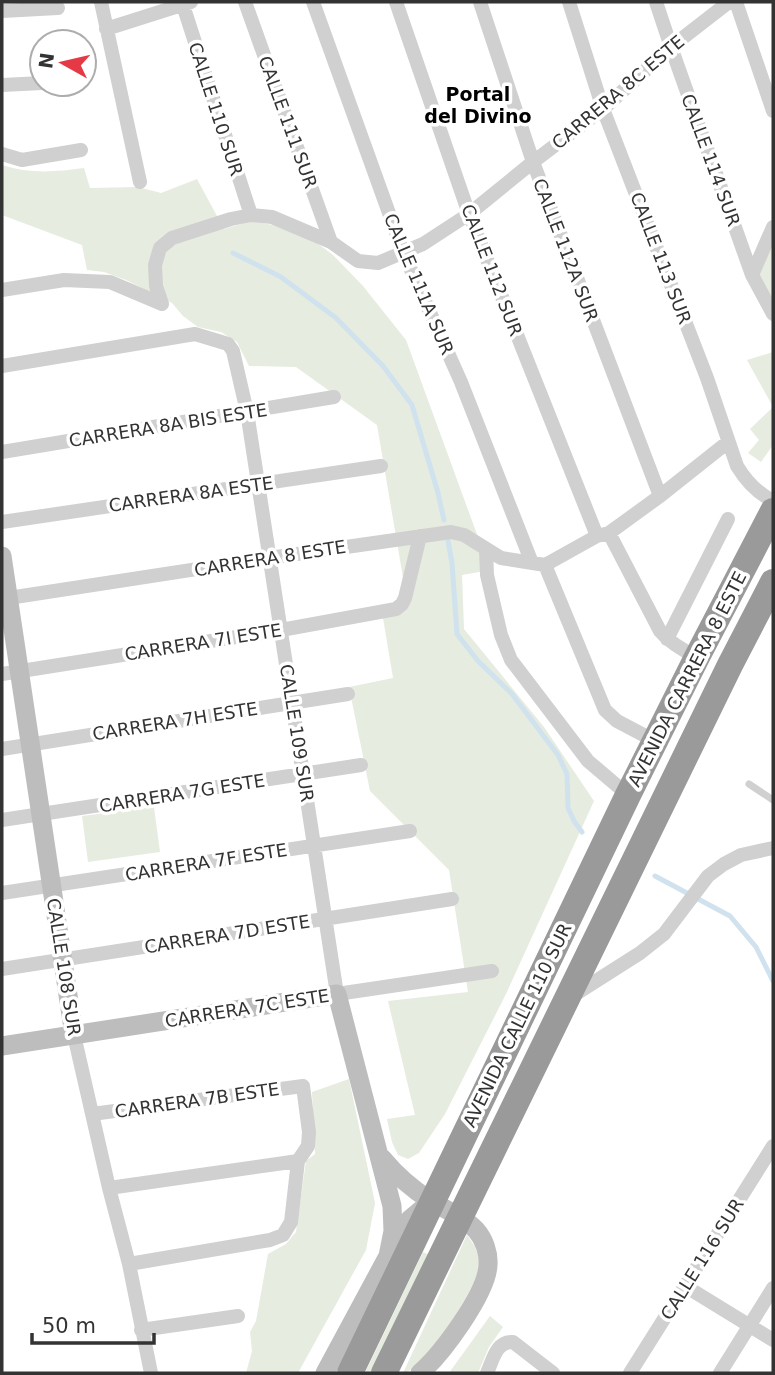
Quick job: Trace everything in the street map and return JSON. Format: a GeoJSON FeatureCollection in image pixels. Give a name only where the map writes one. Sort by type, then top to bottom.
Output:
{"type":"FeatureCollection","features":[{"type":"Feature","properties":{"kind":"highway","name":"AVENIDA CARRERA 8 ESTE"},"geometry":{"type":"LineString","coordinates":[[602,849],[773,511]]}},
{"type":"Feature","properties":{"kind":"highway","name":"AVENIDA CARRERA 8 ESTE"},"geometry":{"type":"LineString","coordinates":[[631,868],[773,582]]}},
{"type":"Feature","properties":{"kind":"highway","name":"AVENIDA CALLE 110 SUR"},"geometry":{"type":"LineString","coordinates":[[350,1373],[602,849]]}},
{"type":"Feature","properties":{"kind":"highway","name":"AVENIDA CALLE 110 SUR"},"geometry":{"type":"LineString","coordinates":[[384,1373],[631,868]]}},
{"type":"Feature","properties":{"kind":"street"},"geometry":{"type":"LineString","coordinates":[[101,2],[140,182]]}},
{"type":"Feature","properties":{"kind":"street","name":"CALLE 111 SUR"},"geometry":{"type":"LineString","coordinates":[[245,2],[331,242]]}},
{"type":"Feature","properties":{"kind":"street","name":"CALLE 111A SUR"},"geometry":{"type":"LineString","coordinates":[[313,2],[403,251],[538,564],[605,710],[617,721],[655,741]]}},
{"type":"Feature","properties":{"kind":"street","name":"CALLE 112 SUR"},"geometry":{"type":"LineString","coordinates":[[396,2],[469,214],[603,534],[660,631],[675,646],[697,657]]}},
{"type":"Feature","properties":{"kind":"street","name":"CALLE 112A SUR"},"geometry":{"type":"LineString","coordinates":[[480,2],[533,162],[660,496]]}},
{"type":"Feature","properties":{"kind":"street","name":"CALLE 113 SUR"},"geometry":{"type":"LineString","coordinates":[[569,2],[603,109],[707,378],[737,466],[755,489],[773,501]]}},
{"type":"Feature","properties":{"kind":"street","name":"CALLE 114 SUR"},"geometry":{"type":"LineString","coordinates":[[656,2],[752,275],[773,314]]}},
{"type":"Feature","properties":{"kind":"street","name":"CARRERA 8C ESTE"},"geometry":{"type":"LineString","coordinates":[[251,215],[272,217],[331,242],[358,261],[378,263],[423,244],[469,214],[603,109],[671,47],[729,2]]}},
{"type":"Feature","properties":{"kind":"street"},"geometry":{"type":"LineString","coordinates":[[736,2],[773,111]]}},
{"type":"Feature","properties":{"kind":"street"},"geometry":{"type":"LineString","coordinates":[[106,29],[185,3]]}},
{"type":"Feature","properties":{"kind":"street","name":"CALLE 110 SUR"},"geometry":{"type":"LineString","coordinates":[[185,3],[251,215]]}},
{"type":"Feature","properties":{"kind":"street"},"geometry":{"type":"LineString","coordinates":[[2,11],[58,8]]}},
{"type":"Feature","properties":{"kind":"street"},"geometry":{"type":"LineString","coordinates":[[2,85],[28,84]]}},
{"type":"Feature","properties":{"kind":"street"},"geometry":{"type":"LineString","coordinates":[[2,154],[22,160],[81,150]]}},
{"type":"Feature","properties":{"kind":"street"},"geometry":{"type":"LineString","coordinates":[[2,290],[64,279],[110,282],[162,304],[156,286],[155,265],[160,248],[172,238],[251,215]]}},
{"type":"Feature","properties":{"kind":"street"},"geometry":{"type":"LineString","coordinates":[[752,275],[773,227]]}},
{"type":"Feature","properties":{"kind":"street","name":"CALLE 109 SUR"},"geometry":{"type":"LineString","coordinates":[[2,366],[195,334],[228,344],[233,351],[247,412],[337,994],[393,1214],[388,1256]]}},
{"type":"Feature","properties":{"kind":"street","name":"CARRERA 8A BIS ESTE"},"geometry":{"type":"LineString","coordinates":[[2,452],[334,397]]}},
{"type":"Feature","properties":{"kind":"street"},"geometry":{"type":"LineString","coordinates":[[538,564],[603,534],[660,496],[728,442]]}},
{"type":"Feature","properties":{"kind":"street","name":"CARRERA 8A ESTE"},"geometry":{"type":"LineString","coordinates":[[2,522],[381,466]]}},
{"type":"Feature","properties":{"kind":"street"},"geometry":{"type":"LineString","coordinates":[[667,639],[728,519]]}},
{"type":"Feature","properties":{"kind":"street","name":"CARRERA 8 ESTE"},"geometry":{"type":"LineString","coordinates":[[5,599],[451,532],[464,535],[501,558],[538,564]]}},
{"type":"Feature","properties":{"kind":"street","name":"CARRERA 7I ESTE"},"geometry":{"type":"LineString","coordinates":[[10,673],[396,609],[405,598],[420,536]]}},
{"type":"Feature","properties":{"kind":"street"},"geometry":{"type":"LineString","coordinates":[[486,549],[487,575],[501,635],[511,660],[587,761],[628,795]]}},
{"type":"Feature","properties":{"kind":"street","name":"CALLE 108 SUR"},"geometry":{"type":"LineString","coordinates":[[2,556],[10,673],[30,745],[74,1035],[151,1373]]}},
{"type":"Feature","properties":{"kind":"street","name":"CARRERA 7H ESTE"},"geometry":{"type":"LineString","coordinates":[[2,749],[348,694]]}},
{"type":"Feature","properties":{"kind":"street","name":"CARRERA 7G ESTE"},"geometry":{"type":"LineString","coordinates":[[2,820],[362,765]]}},
{"type":"Feature","properties":{"kind":"street","name":"CARRERA 7F ESTE"},"geometry":{"type":"LineString","coordinates":[[2,893],[410,831]]}},
{"type":"Feature","properties":{"kind":"street"},"geometry":{"type":"LineString","coordinates":[[566,999],[640,953],[664,934],[708,876],[724,864],[741,855],[773,848]]}},
{"type":"Feature","properties":{"kind":"street","name":"CARRERA 7D ESTE"},"geometry":{"type":"LineString","coordinates":[[2,969],[452,899]]}},
{"type":"Feature","properties":{"kind":"street","name":"CARRERA 7C ESTE"},"geometry":{"type":"LineString","coordinates":[[2,1046],[492,971]]}},
{"type":"Feature","properties":{"kind":"street","name":"CARRERA 7B ESTE"},"geometry":{"type":"LineString","coordinates":[[92,1114],[303,1086],[309,1132],[308,1146],[298,1161]]}},
{"type":"Feature","properties":{"kind":"street","name":"CALLE 116 SUR"},"geometry":{"type":"LineString","coordinates":[[631,1373],[773,1146]]}},
{"type":"Feature","properties":{"kind":"street","name":"CALLE 109 SUR"},"geometry":{"type":"LineString","coordinates":[[379,1155],[409,1186],[460,1217]]}},
{"type":"Feature","properties":{"kind":"street"},"geometry":{"type":"LineString","coordinates":[[109,1188],[298,1161],[291,1222],[283,1235],[270,1240],[128,1264]]}},
{"type":"Feature","properties":{"kind":"street","name":"AVENIDA CALLE 110 SUR"},"geometry":{"type":"LineString","coordinates":[[325,1373],[402,1230],[410,1219],[432,1202]]}},
{"type":"Feature","properties":{"kind":"street"},"geometry":{"type":"LineString","coordinates":[[429,1373],[482,1287],[488,1265],[487,1251],[481,1237],[460,1217]]}},
{"type":"Feature","properties":{"kind":"street"},"geometry":{"type":"LineString","coordinates":[[685,1286],[773,1340]]}},
{"type":"Feature","properties":{"kind":"street"},"geometry":{"type":"LineString","coordinates":[[720,1373],[773,1288]]}},
{"type":"Feature","properties":{"kind":"street"},"geometry":{"type":"LineString","coordinates":[[141,1330],[238,1316]]}},
{"type":"Feature","properties":{"kind":"street"},"geometry":{"type":"LineString","coordinates":[[487,1373],[500,1345],[506,1342],[513,1342],[553,1373]]}},
{"type":"Feature","properties":{"kind":"street"},"geometry":{"type":"LineString","coordinates":[[421,1373],[443,1350]]}},
{"type":"Feature","properties":{"kind":"lane"},"geometry":{"type":"LineString","coordinates":[[750,784],[773,800]]}},
{"type":"Feature","properties":{"kind":"shaded area"},"geometry":{"type":"Polygon","coordinates":[[[2,165],[43,171],[84,168],[90,188],[138,187],[161,193],[197,179],[224,229],[251,221],[307,236],[332,254],[363,286],[406,340],[490,570],[462,575],[464,629],[544,727],[594,801],[506,994],[445,1114],[419,1153],[408,1159],[398,1155],[387,1119],[415,1115],[388,1001],[468,992],[449,870],[370,791],[349,687],[393,678],[381,606],[407,601],[377,425],[296,367],[249,366],[237,342],[221,332],[198,327],[172,303],[126,280],[104,272],[87,270],[82,245],[2,215],[2,165]]]}},
{"type":"Feature","properties":{"kind":"shaded area"},"geometry":{"type":"Polygon","coordinates":[[[773,231],[773,321],[758,278],[773,231]]]}},
{"type":"Feature","properties":{"kind":"shaded area"},"geometry":{"type":"Polygon","coordinates":[[[773,352],[773,407],[747,360],[773,352]]]}},
{"type":"Feature","properties":{"kind":"shaded area"},"geometry":{"type":"Polygon","coordinates":[[[773,407],[773,445],[761,462],[748,453],[759,440],[750,429],[773,407]]]}},
{"type":"Feature","properties":{"kind":"shaded area"},"geometry":{"type":"Polygon","coordinates":[[[154,807],[160,852],[88,862],[82,816],[154,807]]]}},
{"type":"Feature","properties":{"kind":"shaded area"},"geometry":{"type":"Polygon","coordinates":[[[349,1079],[375,1203],[366,1250],[298,1373],[246,1373],[252,1351],[250,1332],[256,1321],[268,1254],[286,1244],[296,1232],[306,1161],[315,1154],[312,1092],[349,1079]]]}},
{"type":"Feature","properties":{"kind":"shaded area"},"geometry":{"type":"Polygon","coordinates":[[[467,1235],[476,1249],[479,1261],[472,1286],[430,1351],[415,1366],[403,1373],[467,1235]]]}},
{"type":"Feature","properties":{"kind":"shaded area"},"geometry":{"type":"Polygon","coordinates":[[[423,1252],[432,1256],[376,1373],[365,1373],[423,1252]]]}},
{"type":"Feature","properties":{"kind":"shaded area"},"geometry":{"type":"Polygon","coordinates":[[[490,1316],[503,1327],[489,1347],[478,1373],[449,1373],[490,1316]]]}},
{"type":"Feature","properties":{"kind":"waterway"},"geometry":{"type":"LineString","coordinates":[[233,253],[281,277],[336,318],[383,366],[412,405],[444,520]]}},
{"type":"Feature","properties":{"kind":"waterway"},"geometry":{"type":"LineString","coordinates":[[448,541],[457,634],[478,661],[512,694],[558,755],[567,774],[568,808],[582,832]]}},
{"type":"Feature","properties":{"kind":"waterway"},"geometry":{"type":"LineString","coordinates":[[655,876],[730,916],[756,947],[773,981]]}},
{"type":"Feature","properties":{"kind":"district","name":"Portal del Divino"},"geometry":{"type":"Point","coordinates":[478,105]}}]}
